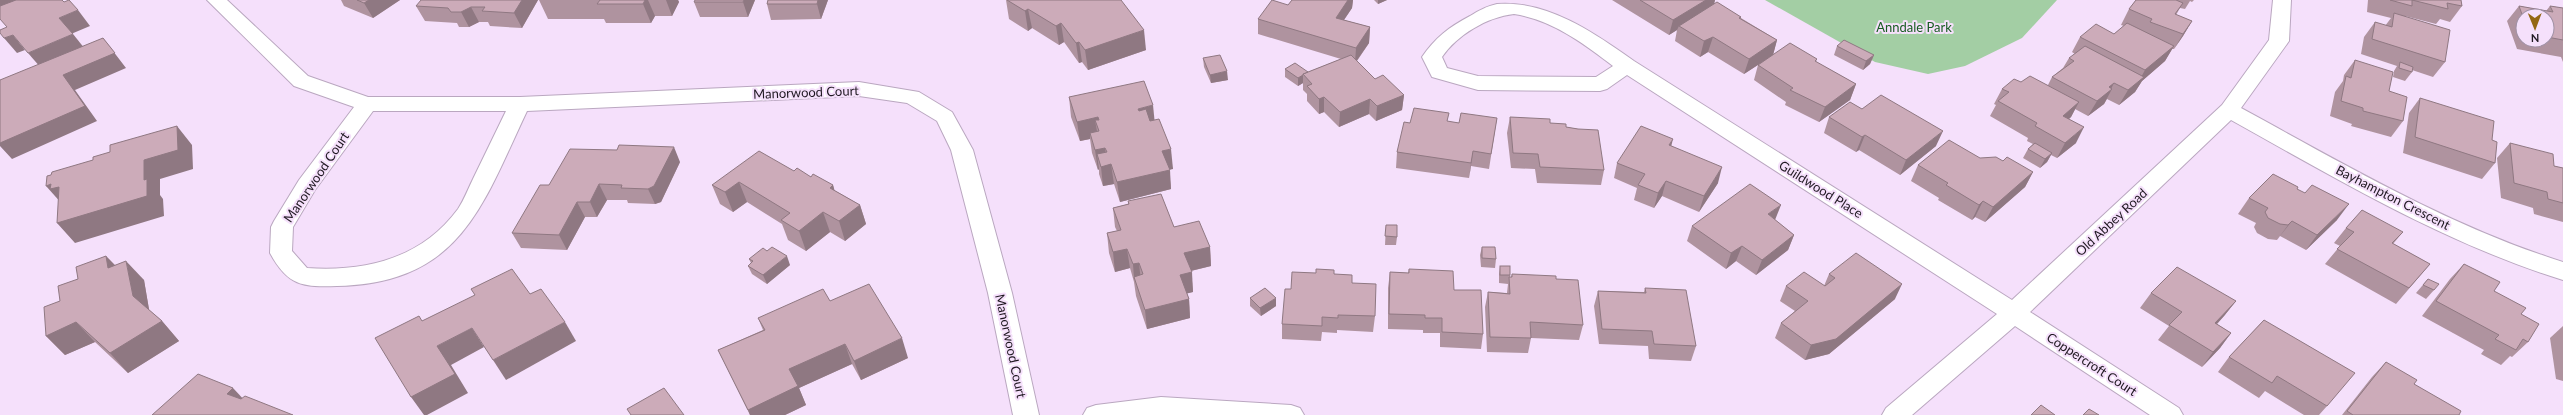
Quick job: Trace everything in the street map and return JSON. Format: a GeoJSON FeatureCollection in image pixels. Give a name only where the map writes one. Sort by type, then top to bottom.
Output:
{"type":"FeatureCollection","features":[{"type":"Feature","properties":{"kind":"street","name":"Manorwood Court"},"geometry":{"type":"LineString","coordinates":[[216,0],[301,80],[367,104],[520,104],[859,89],[912,97],[945,117],[962,150],[1000,293],[1026,415]]}},
{"type":"Feature","properties":{"kind":"street","name":"Old Abbey Road"},"geometry":{"type":"LineString","coordinates":[[1895,415],[2014,313],[2230,110],[2279,41],[2282,0]]}},
{"type":"Feature","properties":{"kind":"street","name":"Guildwood Place"},"geometry":{"type":"LineString","coordinates":[[1627,66],[1600,84],[1478,83],[1439,72],[1432,57],[1439,44],[1456,30],[1480,18],[1499,9],[1533,8],[1571,27],[1627,66],[2014,313]]}},
{"type":"Feature","properties":{"kind":"street","name":"Manorwood Court"},"geometry":{"type":"LineString","coordinates":[[367,104],[307,185],[282,227],[281,253],[301,276],[330,280],[380,274],[412,262],[440,244],[466,214],[520,104]]}},
{"type":"Feature","properties":{"kind":"street","name":"Bayhampton Crescent"},"geometry":{"type":"LineString","coordinates":[[2230,110],[2443,224],[2537,264],[2563,271]]}},
{"type":"Feature","properties":{"kind":"street","name":"Coppercroft Court"},"geometry":{"type":"LineString","coordinates":[[2014,313],[2170,415]]}},
{"type":"Feature","properties":{"kind":"street"},"geometry":{"type":"LineString","coordinates":[[1096,415],[1161,407],[1291,415]]}},
{"type":"Feature","properties":{"kind":"green space","name":"Anndale Park"},"geometry":{"type":"Polygon","coordinates":[[[1765,0],[2057,0],[2022,38],[1965,66],[1928,74],[1875,62],[1765,0]]]}},
{"type":"Feature","properties":{"kind":"building"},"geometry":{"type":"Polygon","coordinates":[[[16,0],[62,0],[64,2],[69,0],[78,10],[59,18],[73,34],[28,53],[13,35],[4,38],[0,33],[0,30],[7,27],[0,19],[0,6],[16,0]]]}},
{"type":"Feature","properties":{"kind":"building"},"geometry":{"type":"Polygon","coordinates":[[[357,0],[369,0],[364,3],[357,0]]]}},
{"type":"Feature","properties":{"kind":"building"},"geometry":{"type":"Polygon","coordinates":[[[421,0],[522,0],[514,13],[482,11],[485,7],[471,7],[461,12],[451,12],[448,8],[416,6],[421,0]]]}},
{"type":"Feature","properties":{"kind":"building"},"geometry":{"type":"Polygon","coordinates":[[[600,0],[645,0],[643,4],[597,4],[600,0]]]}},
{"type":"Feature","properties":{"kind":"building"},"geometry":{"type":"Polygon","coordinates":[[[695,0],[744,0],[743,2],[694,2],[695,0]]]}},
{"type":"Feature","properties":{"kind":"building"},"geometry":{"type":"Polygon","coordinates":[[[768,0],[818,0],[817,4],[767,4],[768,0]]]}},
{"type":"Feature","properties":{"kind":"building"},"geometry":{"type":"Polygon","coordinates":[[[1007,0],[1121,0],[1144,30],[1085,50],[1079,42],[1076,43],[1061,23],[1056,26],[1028,9],[1025,11],[1007,0]]]}},
{"type":"Feature","properties":{"kind":"building"},"geometry":{"type":"Polygon","coordinates":[[[1272,0],[1288,5],[1292,0],[1348,0],[1336,18],[1370,27],[1356,48],[1258,19],[1272,0]]]}},
{"type":"Feature","properties":{"kind":"building"},"geometry":{"type":"Polygon","coordinates":[[[1640,0],[1706,0],[1673,20],[1640,0]]]}},
{"type":"Feature","properties":{"kind":"building"},"geometry":{"type":"Polygon","coordinates":[[[2136,0],[2176,0],[2183,3],[2175,14],[2192,21],[2183,34],[2150,22],[2152,19],[2129,9],[2136,0]]]}},
{"type":"Feature","properties":{"kind":"building"},"geometry":{"type":"Polygon","coordinates":[[[2390,0],[2412,0],[2412,6],[2390,0]]]}},
{"type":"Feature","properties":{"kind":"building"},"geometry":{"type":"Polygon","coordinates":[[[2412,0],[2461,0],[2462,6],[2447,3],[2448,9],[2412,0]]]}},
{"type":"Feature","properties":{"kind":"building"},"geometry":{"type":"Polygon","coordinates":[[[1717,2],[1741,17],[1739,18],[1777,40],[1749,59],[1713,37],[1704,41],[1679,26],[1717,2]]]}},
{"type":"Feature","properties":{"kind":"building"},"geometry":{"type":"Polygon","coordinates":[[[2519,6],[2530,8],[2520,8],[2519,6]]]}},
{"type":"Feature","properties":{"kind":"building"},"geometry":{"type":"Polygon","coordinates":[[[2550,6],[2563,8],[2563,40],[2555,38],[2555,8],[2551,8],[2550,6]]]}},
{"type":"Feature","properties":{"kind":"building"},"geometry":{"type":"Polygon","coordinates":[[[2394,13],[2450,30],[2445,62],[2372,39],[2375,22],[2392,27],[2394,13]]]}},
{"type":"Feature","properties":{"kind":"building"},"geometry":{"type":"Polygon","coordinates":[[[2127,23],[2174,46],[2145,70],[2080,37],[2096,24],[2114,34],[2127,23]]]}},
{"type":"Feature","properties":{"kind":"building"},"geometry":{"type":"Polygon","coordinates":[[[103,38],[115,53],[63,75],[85,106],[0,143],[0,80],[103,38]]]}},
{"type":"Feature","properties":{"kind":"building"},"geometry":{"type":"Polygon","coordinates":[[[1844,40],[1874,55],[1866,61],[1837,46],[1844,40]]]}},
{"type":"Feature","properties":{"kind":"building"},"geometry":{"type":"Polygon","coordinates":[[[1790,43],[1817,59],[1815,61],[1856,84],[1825,107],[1790,90],[1793,88],[1758,65],[1790,43]]]}},
{"type":"Feature","properties":{"kind":"building"},"geometry":{"type":"Polygon","coordinates":[[[2085,46],[2144,77],[2128,90],[2114,83],[2109,87],[2112,89],[2097,101],[2052,77],[2074,61],[2069,58],[2085,46]]]}},
{"type":"Feature","properties":{"kind":"building"},"geometry":{"type":"Polygon","coordinates":[[[1220,55],[1227,71],[1210,75],[1203,58],[1220,55]]]}},
{"type":"Feature","properties":{"kind":"building"},"geometry":{"type":"Polygon","coordinates":[[[1351,55],[1375,79],[1383,75],[1404,95],[1377,106],[1370,99],[1340,112],[1324,97],[1319,99],[1307,86],[1312,84],[1303,74],[1351,55]]]}},
{"type":"Feature","properties":{"kind":"building"},"geometry":{"type":"Polygon","coordinates":[[[2355,60],[2393,72],[2389,91],[2407,97],[2403,121],[2363,111],[2363,108],[2341,101],[2346,76],[2351,78],[2355,60]]]}},
{"type":"Feature","properties":{"kind":"building"},"geometry":{"type":"Polygon","coordinates":[[[2400,62],[2413,67],[2412,72],[2399,68],[2400,62]]]}},
{"type":"Feature","properties":{"kind":"building"},"geometry":{"type":"Polygon","coordinates":[[[1295,63],[1308,72],[1298,78],[1285,69],[1295,63]]]}},
{"type":"Feature","properties":{"kind":"building"},"geometry":{"type":"Polygon","coordinates":[[[2030,76],[2079,102],[2063,116],[2084,127],[2065,143],[2035,126],[2037,123],[1998,101],[2009,92],[2002,89],[2014,79],[2021,82],[2030,76]]]}},
{"type":"Feature","properties":{"kind":"building"},"geometry":{"type":"Polygon","coordinates":[[[1144,81],[1153,105],[1138,109],[1139,111],[1146,109],[1150,121],[1159,119],[1171,149],[1162,151],[1170,170],[1117,182],[1111,164],[1101,167],[1097,154],[1107,152],[1105,148],[1095,150],[1090,133],[1099,131],[1095,120],[1099,120],[1098,117],[1077,122],[1069,97],[1144,81]]]}},
{"type":"Feature","properties":{"kind":"building"},"geometry":{"type":"Polygon","coordinates":[[[1881,95],[1943,131],[1906,160],[1865,135],[1862,137],[1829,117],[1850,102],[1862,109],[1881,95]]]}},
{"type":"Feature","properties":{"kind":"building"},"geometry":{"type":"Polygon","coordinates":[[[2420,98],[2494,121],[2492,140],[2497,142],[2495,163],[2415,137],[2420,98]]]}},
{"type":"Feature","properties":{"kind":"building"},"geometry":{"type":"Polygon","coordinates":[[[1414,108],[1449,113],[1447,121],[1459,123],[1461,113],[1497,118],[1491,154],[1473,151],[1471,163],[1397,152],[1404,122],[1410,123],[1414,108]]]}},
{"type":"Feature","properties":{"kind":"building"},"geometry":{"type":"Polygon","coordinates":[[[1510,117],[1550,119],[1550,123],[1566,124],[1566,127],[1598,130],[1604,170],[1540,167],[1538,154],[1513,153],[1510,117]]]}},
{"type":"Feature","properties":{"kind":"building"},"geometry":{"type":"Polygon","coordinates":[[[177,126],[178,150],[144,160],[144,180],[147,179],[147,196],[57,223],[59,187],[50,189],[51,184],[46,186],[47,176],[51,175],[52,172],[93,160],[93,157],[110,152],[110,145],[177,126]]]}},
{"type":"Feature","properties":{"kind":"building"},"geometry":{"type":"Polygon","coordinates":[[[1641,126],[1673,139],[1669,145],[1722,167],[1704,196],[1666,181],[1658,193],[1638,185],[1645,174],[1617,163],[1641,126]]]}},
{"type":"Feature","properties":{"kind":"building"},"geometry":{"type":"Polygon","coordinates":[[[1949,140],[1980,158],[1996,157],[2003,161],[2007,157],[2033,172],[1993,207],[1983,201],[1979,205],[1946,185],[1948,183],[1918,165],[1949,140]]]}},
{"type":"Feature","properties":{"kind":"building"},"geometry":{"type":"Polygon","coordinates":[[[2035,143],[2052,153],[2045,159],[2028,149],[2035,143]]]}},
{"type":"Feature","properties":{"kind":"building"},"geometry":{"type":"Polygon","coordinates":[[[2510,143],[2553,154],[2554,166],[2563,168],[2563,203],[2548,199],[2547,192],[2514,183],[2510,143]]]}},
{"type":"Feature","properties":{"kind":"building"},"geometry":{"type":"Polygon","coordinates":[[[619,145],[674,147],[654,186],[648,189],[621,188],[622,185],[599,184],[590,202],[577,202],[559,235],[512,233],[540,185],[549,185],[570,149],[617,150],[619,145]]]}},
{"type":"Feature","properties":{"kind":"building"},"geometry":{"type":"Polygon","coordinates":[[[759,151],[794,171],[797,168],[811,177],[813,174],[833,185],[830,188],[860,205],[839,221],[823,212],[799,231],[781,220],[790,213],[739,182],[725,192],[712,185],[759,151]]]}},
{"type":"Feature","properties":{"kind":"building"},"geometry":{"type":"Polygon","coordinates":[[[2273,174],[2298,187],[2297,189],[2305,193],[2312,185],[2349,204],[2317,235],[2292,221],[2288,225],[2280,224],[2268,218],[2265,212],[2268,208],[2249,198],[2273,174]]]}},
{"type":"Feature","properties":{"kind":"building"},"geometry":{"type":"Polygon","coordinates":[[[1750,184],[1781,205],[1768,214],[1794,235],[1762,260],[1742,246],[1731,253],[1692,226],[1750,184]]]}},
{"type":"Feature","properties":{"kind":"building"},"geometry":{"type":"Polygon","coordinates":[[[1161,194],[1174,227],[1199,221],[1210,247],[1184,253],[1192,272],[1180,275],[1189,299],[1145,310],[1134,277],[1143,274],[1139,263],[1133,264],[1127,249],[1113,252],[1107,233],[1121,230],[1113,208],[1129,204],[1128,201],[1161,194]]]}},
{"type":"Feature","properties":{"kind":"building"},"geometry":{"type":"Polygon","coordinates":[[[2362,210],[2403,232],[2392,243],[2430,264],[2409,288],[2337,249],[2354,232],[2346,228],[2362,210]]]}},
{"type":"Feature","properties":{"kind":"building"},"geometry":{"type":"Polygon","coordinates":[[[1386,225],[1397,225],[1397,237],[1385,236],[1386,225]]]}},
{"type":"Feature","properties":{"kind":"building"},"geometry":{"type":"Polygon","coordinates":[[[772,247],[787,256],[763,275],[748,266],[753,261],[749,259],[763,248],[767,251],[772,247]]]}},
{"type":"Feature","properties":{"kind":"building"},"geometry":{"type":"Polygon","coordinates":[[[1482,247],[1495,247],[1496,259],[1482,258],[1482,247]]]}},
{"type":"Feature","properties":{"kind":"building"},"geometry":{"type":"Polygon","coordinates":[[[1856,253],[1902,284],[1836,339],[1811,345],[1781,323],[1808,301],[1786,286],[1804,272],[1825,286],[1835,278],[1829,274],[1856,253]]]}},
{"type":"Feature","properties":{"kind":"building"},"geometry":{"type":"Polygon","coordinates":[[[106,256],[108,268],[126,261],[133,296],[162,321],[110,353],[76,322],[46,336],[44,307],[60,301],[58,286],[78,279],[76,267],[106,256]]]}},
{"type":"Feature","properties":{"kind":"building"},"geometry":{"type":"Polygon","coordinates":[[[2464,264],[2500,282],[2494,291],[2526,308],[2521,314],[2539,324],[2528,342],[2523,339],[2516,350],[2495,339],[2499,335],[2436,301],[2464,264]]]}},
{"type":"Feature","properties":{"kind":"building"},"geometry":{"type":"Polygon","coordinates":[[[1500,266],[1510,266],[1510,275],[1500,275],[1500,266]]]}},
{"type":"Feature","properties":{"kind":"building"},"geometry":{"type":"Polygon","coordinates":[[[2177,267],[2236,301],[2215,323],[2231,333],[2213,352],[2169,325],[2182,312],[2151,293],[2177,267]]]}},
{"type":"Feature","properties":{"kind":"building"},"geometry":{"type":"Polygon","coordinates":[[[512,269],[530,294],[541,289],[565,322],[493,360],[472,328],[437,346],[455,374],[411,397],[375,338],[419,316],[422,321],[475,295],[471,289],[512,269]]]}},
{"type":"Feature","properties":{"kind":"building"},"geometry":{"type":"Polygon","coordinates":[[[1316,269],[1334,270],[1334,274],[1352,275],[1352,283],[1376,284],[1375,316],[1338,315],[1338,318],[1322,317],[1322,326],[1282,324],[1285,289],[1291,289],[1292,272],[1316,273],[1316,269]]]}},
{"type":"Feature","properties":{"kind":"building"},"geometry":{"type":"Polygon","coordinates":[[[1409,269],[1453,271],[1454,290],[1481,290],[1483,334],[1442,332],[1442,318],[1425,318],[1425,315],[1389,314],[1390,272],[1409,273],[1409,269]]]}},
{"type":"Feature","properties":{"kind":"building"},"geometry":{"type":"Polygon","coordinates":[[[1512,274],[1556,276],[1556,279],[1578,280],[1583,325],[1530,322],[1531,338],[1490,337],[1488,292],[1510,294],[1509,277],[1512,277],[1512,274]]]}},
{"type":"Feature","properties":{"kind":"building"},"geometry":{"type":"Polygon","coordinates":[[[2428,279],[2439,284],[2434,290],[2423,285],[2428,279]]]}},
{"type":"Feature","properties":{"kind":"building"},"geometry":{"type":"Polygon","coordinates":[[[869,284],[902,338],[854,361],[845,344],[789,369],[798,386],[748,410],[718,350],[765,330],[758,318],[823,289],[830,301],[869,284]]]}},
{"type":"Feature","properties":{"kind":"building"},"geometry":{"type":"Polygon","coordinates":[[[1265,288],[1276,298],[1260,308],[1250,298],[1265,288]]]}},
{"type":"Feature","properties":{"kind":"building"},"geometry":{"type":"Polygon","coordinates":[[[1645,288],[1686,290],[1696,346],[1654,344],[1652,331],[1602,329],[1598,291],[1646,293],[1645,288]]]}},
{"type":"Feature","properties":{"kind":"building"},"geometry":{"type":"Polygon","coordinates":[[[2264,320],[2355,373],[2327,406],[2277,376],[2272,383],[2229,357],[2264,320]]]}},
{"type":"Feature","properties":{"kind":"building"},"geometry":{"type":"Polygon","coordinates":[[[2386,362],[2417,380],[2414,384],[2461,411],[2459,415],[2353,415],[2347,411],[2386,362]]]}},
{"type":"Feature","properties":{"kind":"building"},"geometry":{"type":"Polygon","coordinates":[[[198,374],[233,388],[227,394],[241,399],[245,396],[293,415],[152,415],[198,374]]]}},
{"type":"Feature","properties":{"kind":"building"},"geometry":{"type":"Polygon","coordinates":[[[664,388],[684,415],[631,415],[627,409],[664,388]]]}},
{"type":"Feature","properties":{"kind":"building"},"geometry":{"type":"Polygon","coordinates":[[[2041,405],[2055,415],[2031,415],[2041,405]]]}},
{"type":"Feature","properties":{"kind":"building"},"geometry":{"type":"Polygon","coordinates":[[[2089,409],[2099,415],[2083,415],[2089,409]]]}}]}
